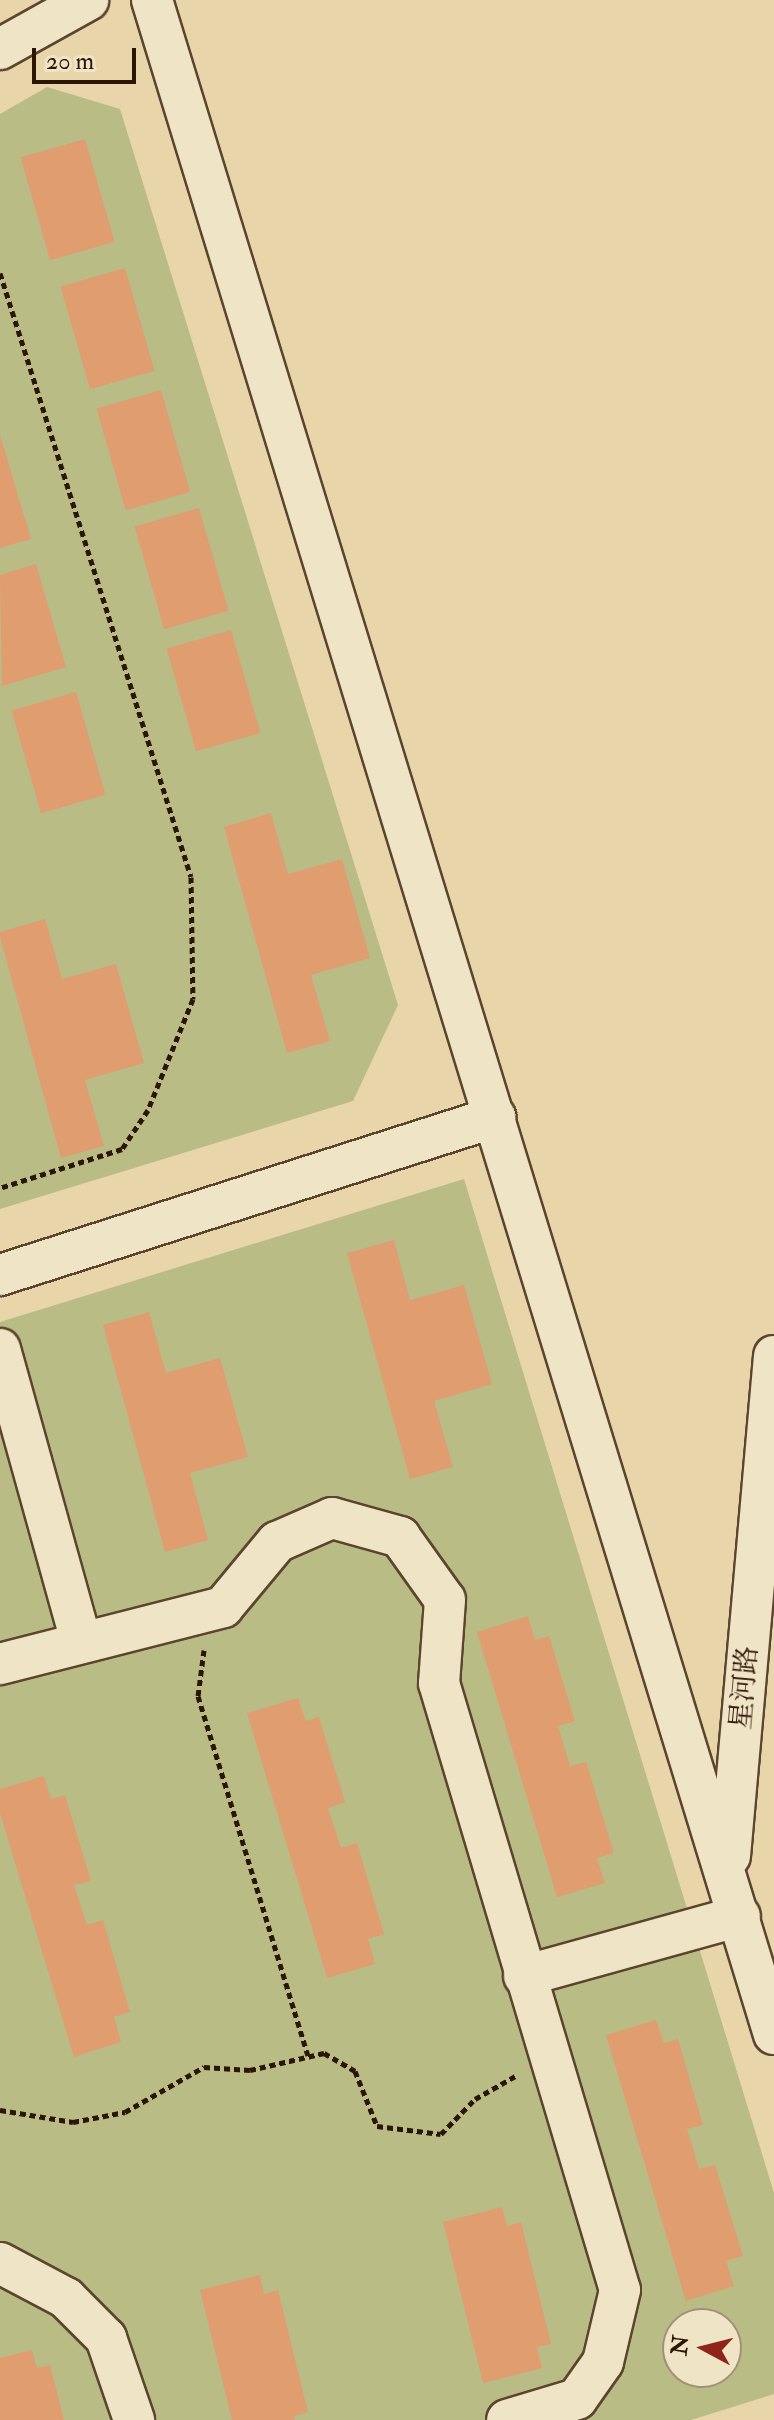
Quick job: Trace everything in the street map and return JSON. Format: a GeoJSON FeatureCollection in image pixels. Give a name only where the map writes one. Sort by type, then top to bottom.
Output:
{"type":"FeatureCollection","features":[{"type":"Feature","properties":{"kind":"street"},"geometry":{"type":"LineString","coordinates":[[0,49],[88,0]]}},
{"type":"Feature","properties":{"kind":"street"},"geometry":{"type":"LineString","coordinates":[[152,0],[774,2034]]}},
{"type":"Feature","properties":{"kind":"street"},"geometry":{"type":"LineString","coordinates":[[0,1275],[495,1117]]}},
{"type":"Feature","properties":{"kind":"street"},"geometry":{"type":"LineString","coordinates":[[0,1349],[81,1642]]}},
{"type":"Feature","properties":{"kind":"street","name":"星河路"},"geometry":{"type":"LineString","coordinates":[[728,1876],[774,1356]]}},
{"type":"Feature","properties":{"kind":"street"},"geometry":{"type":"LineString","coordinates":[[0,1664],[223,1607],[277,1542],[332,1518],[400,1537],[445,1600],[439,1683],[620,2290],[603,2362],[577,2399],[507,2420]]}},
{"type":"Feature","properties":{"kind":"street"},"geometry":{"type":"LineString","coordinates":[[524,1976],[740,1916]]}},
{"type":"Feature","properties":{"kind":"street"},"geometry":{"type":"LineString","coordinates":[[0,2263],[66,2298],[106,2338],[134,2420]]}},
{"type":"Feature","properties":{"kind":"path"},"geometry":{"type":"LineString","coordinates":[[0,273],[191,877],[193,999],[148,1110],[122,1149],[0,1188]]}},
{"type":"Feature","properties":{"kind":"path"},"geometry":{"type":"LineString","coordinates":[[228,1601],[206,1630],[198,1696],[308,2056]]}},
{"type":"Feature","properties":{"kind":"path"},"geometry":{"type":"LineString","coordinates":[[0,2110],[73,2122],[125,2112],[204,2067],[250,2070],[324,2053],[355,2071],[377,2126],[441,2134],[475,2099],[549,2057]]}},
{"type":"Feature","properties":{"kind":"green space"},"geometry":{"type":"Polygon","coordinates":[[[47,87],[120,109],[398,1005],[353,1101],[0,1209],[0,114],[47,87]]]}},
{"type":"Feature","properties":{"kind":"green space"},"geometry":{"type":"Polygon","coordinates":[[[464,1179],[774,2193],[774,2394],[691,2420],[0,2420],[0,1322],[464,1179]]]}},
{"type":"Feature","properties":{"kind":"building"},"geometry":{"type":"Polygon","coordinates":[[[85,139],[114,242],[50,260],[21,157],[85,139]]]}},
{"type":"Feature","properties":{"kind":"building"},"geometry":{"type":"Polygon","coordinates":[[[125,268],[154,371],[90,389],[61,286],[125,268]]]}},
{"type":"Feature","properties":{"kind":"building"},"geometry":{"type":"Polygon","coordinates":[[[161,390],[190,492],[126,510],[97,408],[161,390]]]}},
{"type":"Feature","properties":{"kind":"building"},"geometry":{"type":"Polygon","coordinates":[[[0,435],[31,539],[0,548],[0,435]]]}},
{"type":"Feature","properties":{"kind":"building"},"geometry":{"type":"Polygon","coordinates":[[[199,508],[228,611],[164,629],[135,526],[199,508]]]}},
{"type":"Feature","properties":{"kind":"building"},"geometry":{"type":"Polygon","coordinates":[[[36,564],[66,667],[2,686],[0,575],[36,564]]]}},
{"type":"Feature","properties":{"kind":"building"},"geometry":{"type":"Polygon","coordinates":[[[231,630],[260,733],[196,751],[167,648],[231,630]]]}},
{"type":"Feature","properties":{"kind":"building"},"geometry":{"type":"Polygon","coordinates":[[[76,692],[105,795],[41,813],[12,710],[76,692]]]}},
{"type":"Feature","properties":{"kind":"building"},"geometry":{"type":"Polygon","coordinates":[[[271,813],[288,874],[342,859],[370,958],[311,975],[330,1041],[287,1053],[224,827],[271,813]]]}},
{"type":"Feature","properties":{"kind":"building"},"geometry":{"type":"Polygon","coordinates":[[[45,919],[62,979],[116,964],[144,1063],[85,1080],[104,1146],[61,1158],[0,937],[0,932],[45,919]]]}},
{"type":"Feature","properties":{"kind":"building"},"geometry":{"type":"Polygon","coordinates":[[[394,1240],[410,1300],[464,1285],[492,1384],[434,1401],[453,1467],[410,1479],[347,1253],[394,1240]]]}},
{"type":"Feature","properties":{"kind":"building"},"geometry":{"type":"Polygon","coordinates":[[[149,1312],[166,1373],[220,1358],[248,1457],[190,1473],[208,1540],[165,1552],[103,1325],[149,1312]]]}},
{"type":"Feature","properties":{"kind":"building"},"geometry":{"type":"Polygon","coordinates":[[[528,1616],[535,1640],[549,1636],[575,1721],[558,1726],[570,1766],[586,1762],[614,1853],[597,1858],[605,1883],[557,1897],[477,1632],[528,1616]]]}},
{"type":"Feature","properties":{"kind":"building"},"geometry":{"type":"Polygon","coordinates":[[[298,1698],[306,1721],[319,1717],[345,1802],[328,1808],[341,1848],[357,1843],[384,1934],[368,1939],[375,1964],[327,1978],[247,1713],[298,1698]]]}},
{"type":"Feature","properties":{"kind":"building"},"geometry":{"type":"Polygon","coordinates":[[[44,1776],[51,1799],[65,1795],[91,1881],[74,1885],[87,1925],[103,1920],[130,2012],[114,2017],[121,2042],[74,2057],[0,1813],[0,1789],[44,1776]]]}},
{"type":"Feature","properties":{"kind":"building"},"geometry":{"type":"Polygon","coordinates":[[[656,2020],[664,2043],[678,2039],[703,2125],[687,2129],[699,2169],[715,2165],[743,2256],[726,2261],[734,2286],[686,2301],[606,2035],[656,2020]]]}},
{"type":"Feature","properties":{"kind":"building"},"geometry":{"type":"Polygon","coordinates":[[[502,2207],[507,2226],[521,2222],[551,2344],[537,2347],[542,2368],[483,2383],[443,2222],[502,2207]]]}},
{"type":"Feature","properties":{"kind":"building"},"geometry":{"type":"Polygon","coordinates":[[[260,2275],[264,2294],[278,2290],[308,2412],[294,2416],[295,2420],[232,2420],[200,2290],[260,2275]]]}},
{"type":"Feature","properties":{"kind":"building"},"geometry":{"type":"Polygon","coordinates":[[[32,2350],[37,2368],[50,2365],[64,2420],[0,2420],[0,2358],[32,2350]]]}}]}
